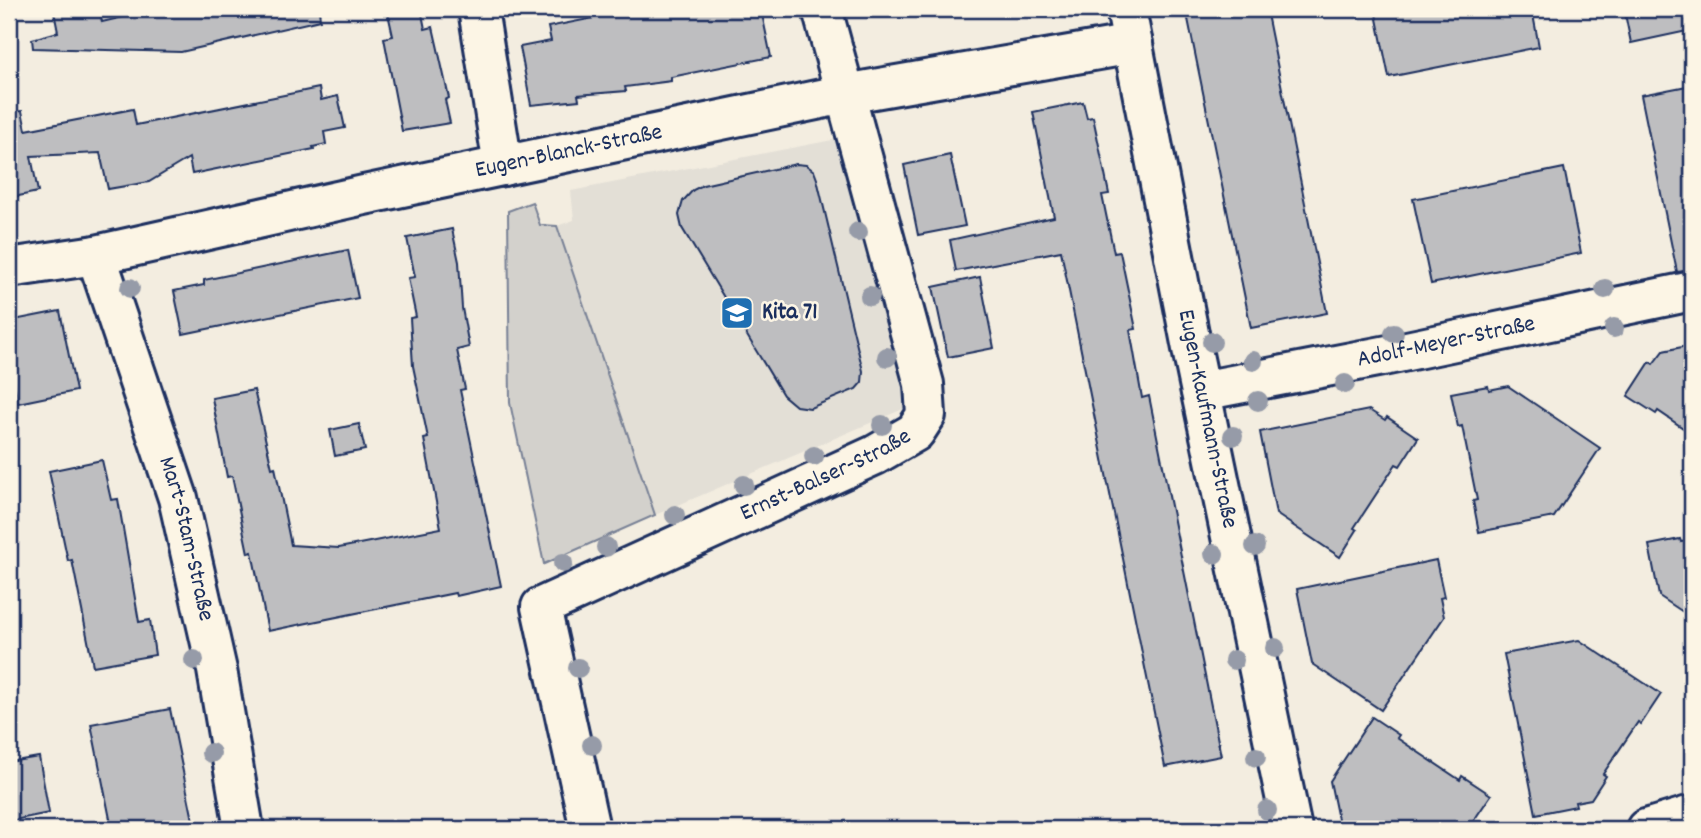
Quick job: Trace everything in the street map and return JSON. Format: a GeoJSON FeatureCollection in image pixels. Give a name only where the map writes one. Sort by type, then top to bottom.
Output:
{"type":"FeatureCollection","features":[{"type":"Feature","properties":{"kind":"street"},"geometry":{"type":"LineString","coordinates":[[478,9],[503,166]]}},
{"type":"Feature","properties":{"kind":"street","name":"Ernst-Balser-Straße"},"geometry":{"type":"LineString","coordinates":[[590,829],[541,607],[875,455],[915,432],[926,415],[924,384],[822,9]]}},
{"type":"Feature","properties":{"kind":"street","name":"Eugen-Blanck-Straße"},"geometry":{"type":"LineString","coordinates":[[9,268],[96,255],[845,94],[1129,26]]}},
{"type":"Feature","properties":{"kind":"street","name":"Eugen-Kaufmann-Straße"},"geometry":{"type":"LineString","coordinates":[[1129,26],[1292,829]]}},
{"type":"Feature","properties":{"kind":"street","name":"Mart-Stam-Straße"},"geometry":{"type":"LineString","coordinates":[[96,255],[178,498],[217,670],[244,829]]}},
{"type":"Feature","properties":{"kind":"street","name":"Adolf-Meyer-Straße"},"geometry":{"type":"LineString","coordinates":[[1201,391],[1692,291]]}},
{"type":"Feature","properties":{"kind":"street"},"geometry":{"type":"LineString","coordinates":[[1646,829],[1692,815]]}},
{"type":"Feature","properties":{"kind":"shaded area","name":"Kita 71"},"geometry":{"type":"Polygon","coordinates":[[[843,138],[909,401],[903,409],[655,515],[557,226],[574,220],[571,191],[843,138]]]}},
{"type":"Feature","properties":{"kind":"shaded area"},"geometry":{"type":"Polygon","coordinates":[[[532,202],[540,225],[557,226],[655,515],[544,564],[510,403],[508,211],[532,202]]]}},
{"type":"Feature","properties":{"kind":"building"},"geometry":{"type":"Polygon","coordinates":[[[99,9],[102,22],[157,9],[319,9],[320,20],[181,52],[33,48],[32,39],[58,32],[54,12],[99,9]]]}},
{"type":"Feature","properties":{"kind":"building"},"geometry":{"type":"Polygon","coordinates":[[[387,9],[421,9],[425,29],[433,27],[449,98],[445,100],[450,123],[402,131],[384,38],[393,36],[387,9]]]}},
{"type":"Feature","properties":{"kind":"building"},"geometry":{"type":"Polygon","coordinates":[[[639,9],[761,9],[771,57],[671,77],[671,81],[625,87],[626,91],[578,95],[579,100],[531,105],[520,47],[551,41],[548,27],[639,9]]]}},
{"type":"Feature","properties":{"kind":"building"},"geometry":{"type":"Polygon","coordinates":[[[1186,9],[1266,9],[1327,313],[1251,328],[1186,9]]]}},
{"type":"Feature","properties":{"kind":"building"},"geometry":{"type":"Polygon","coordinates":[[[1375,9],[1532,9],[1539,47],[1389,77],[1375,9]]]}},
{"type":"Feature","properties":{"kind":"building"},"geometry":{"type":"Polygon","coordinates":[[[1624,9],[1692,9],[1692,30],[1631,43],[1624,9]]]}},
{"type":"Feature","properties":{"kind":"building"},"geometry":{"type":"Polygon","coordinates":[[[1692,85],[1692,270],[1677,272],[1641,95],[1692,85]]]}},
{"type":"Feature","properties":{"kind":"building"},"geometry":{"type":"Polygon","coordinates":[[[319,88],[321,100],[338,96],[345,128],[324,132],[326,144],[313,147],[314,149],[192,174],[189,158],[149,182],[108,189],[100,153],[31,156],[38,192],[9,198],[9,112],[22,111],[26,130],[133,109],[136,125],[319,88]]]}},
{"type":"Feature","properties":{"kind":"building"},"geometry":{"type":"Polygon","coordinates":[[[1083,102],[1087,118],[1093,117],[1109,194],[1102,195],[1114,253],[1120,252],[1136,329],[1130,330],[1142,398],[1149,396],[1221,756],[1165,767],[1061,251],[956,271],[950,240],[1054,217],[1033,112],[1083,102]]]}},
{"type":"Feature","properties":{"kind":"building"},"geometry":{"type":"Polygon","coordinates":[[[950,155],[965,226],[918,235],[904,165],[950,155]]]}},
{"type":"Feature","properties":{"kind":"building"},"geometry":{"type":"Polygon","coordinates":[[[796,164],[806,165],[814,171],[817,179],[863,371],[862,382],[856,389],[810,408],[796,406],[783,395],[682,228],[679,215],[683,201],[693,190],[703,185],[796,164]]]}},
{"type":"Feature","properties":{"kind":"building"},"geometry":{"type":"Polygon","coordinates":[[[1564,168],[1581,253],[1431,284],[1413,199],[1564,168]]]}},
{"type":"Feature","properties":{"kind":"building"},"geometry":{"type":"Polygon","coordinates":[[[452,229],[459,262],[462,308],[469,347],[457,350],[465,389],[460,390],[501,586],[268,631],[252,552],[248,553],[232,476],[227,477],[212,398],[254,390],[272,468],[275,467],[291,545],[339,548],[441,528],[424,439],[428,438],[413,366],[410,318],[416,317],[408,278],[415,277],[407,238],[452,229]]]}},
{"type":"Feature","properties":{"kind":"building"},"geometry":{"type":"Polygon","coordinates":[[[348,250],[358,298],[183,334],[174,291],[204,285],[204,280],[348,250]]]}},
{"type":"Feature","properties":{"kind":"building"},"geometry":{"type":"Polygon","coordinates":[[[980,277],[994,348],[948,357],[933,287],[980,277]]]}},
{"type":"Feature","properties":{"kind":"building"},"geometry":{"type":"Polygon","coordinates":[[[60,311],[76,391],[18,403],[9,355],[9,321],[60,311]]]}},
{"type":"Feature","properties":{"kind":"building"},"geometry":{"type":"Polygon","coordinates":[[[1692,345],[1692,434],[1658,411],[1656,414],[1628,396],[1650,362],[1653,364],[1663,351],[1692,345]]]}},
{"type":"Feature","properties":{"kind":"building"},"geometry":{"type":"Polygon","coordinates":[[[1488,386],[1489,390],[1508,386],[1600,448],[1554,517],[1479,532],[1473,501],[1477,500],[1462,426],[1458,427],[1451,393],[1488,386]]]}},
{"type":"Feature","properties":{"kind":"building"},"geometry":{"type":"Polygon","coordinates":[[[1369,410],[1385,420],[1387,417],[1418,438],[1400,466],[1396,464],[1354,528],[1357,530],[1340,557],[1276,514],[1260,432],[1369,410]]]}},
{"type":"Feature","properties":{"kind":"building"},"geometry":{"type":"Polygon","coordinates":[[[359,424],[365,450],[335,456],[330,430],[359,424]]]}},
{"type":"Feature","properties":{"kind":"building"},"geometry":{"type":"Polygon","coordinates":[[[102,460],[111,500],[118,499],[139,622],[150,620],[155,655],[93,666],[72,560],[68,561],[49,471],[102,460]]]}},
{"type":"Feature","properties":{"kind":"building"},"geometry":{"type":"Polygon","coordinates":[[[1680,539],[1681,542],[1692,540],[1692,618],[1659,596],[1649,545],[1680,539]]]}},
{"type":"Feature","properties":{"kind":"building"},"geometry":{"type":"Polygon","coordinates":[[[1436,560],[1444,597],[1440,598],[1444,617],[1381,710],[1312,664],[1297,589],[1436,560]]]}},
{"type":"Feature","properties":{"kind":"building"},"geometry":{"type":"Polygon","coordinates":[[[1579,640],[1661,694],[1641,724],[1638,722],[1603,774],[1606,776],[1591,799],[1575,802],[1576,806],[1536,814],[1504,654],[1579,640]]]}},
{"type":"Feature","properties":{"kind":"building"},"geometry":{"type":"Polygon","coordinates":[[[170,709],[193,820],[182,822],[184,829],[112,829],[91,724],[170,709]]]}},
{"type":"Feature","properties":{"kind":"building"},"geometry":{"type":"Polygon","coordinates":[[[1372,717],[1399,735],[1397,738],[1460,780],[1462,776],[1491,795],[1468,829],[1340,829],[1330,781],[1372,717]]]}},
{"type":"Feature","properties":{"kind":"building"},"geometry":{"type":"Polygon","coordinates":[[[39,757],[49,813],[9,821],[9,762],[39,757]]]}},
{"type":"Feature","properties":{"kind":"place","name":"Kita 71"},"geometry":{"type":"Point","coordinates":[737,313]}}]}
